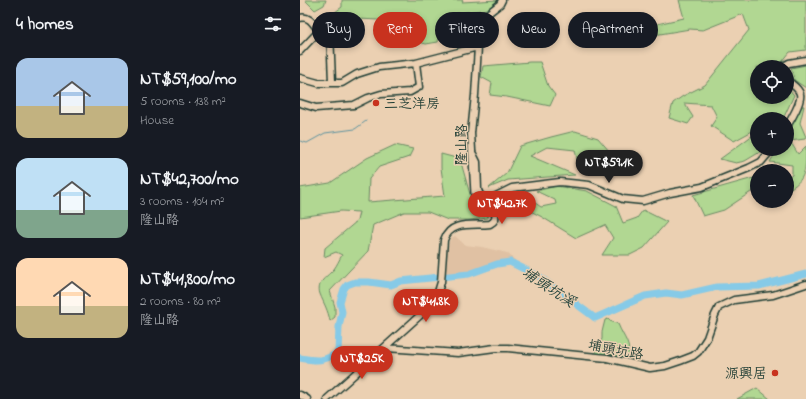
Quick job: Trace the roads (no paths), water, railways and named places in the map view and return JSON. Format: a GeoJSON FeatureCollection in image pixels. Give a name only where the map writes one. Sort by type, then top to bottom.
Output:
{"type":"FeatureCollection","features":[{"type":"Feature","properties":{"kind":"street","name":"隆山路"},"geometry":{"type":"LineString","coordinates":[[490,12],[500,4],[502,0]]}},
{"type":"Feature","properties":{"kind":"street"},"geometry":{"type":"LineString","coordinates":[[300,18],[307,18],[312,24]]}},
{"type":"Feature","properties":{"kind":"street"},"geometry":{"type":"LineString","coordinates":[[300,51],[312,39]]}},
{"type":"Feature","properties":{"kind":"street"},"geometry":{"type":"LineString","coordinates":[[331,48],[332,82]]}},
{"type":"Feature","properties":{"kind":"street"},"geometry":{"type":"LineString","coordinates":[[300,78],[318,83],[342,83],[357,74],[379,68],[416,63],[474,48]]}},
{"type":"Feature","properties":{"kind":"street","name":"隆山路"},"geometry":{"type":"LineString","coordinates":[[386,348],[426,310],[438,292],[443,271],[444,240],[450,230],[459,226],[490,224],[494,222],[496,218],[495,213],[475,202],[471,133],[478,48]]}},
{"type":"Feature","properties":{"kind":"street"},"geometry":{"type":"LineString","coordinates":[[794,62],[806,60]]}},
{"type":"Feature","properties":{"kind":"street"},"geometry":{"type":"LineString","coordinates":[[300,103],[316,108],[354,105],[368,98],[382,94],[410,92],[419,87],[416,63]]}},
{"type":"Feature","properties":{"kind":"street"},"geometry":{"type":"LineString","coordinates":[[794,86],[800,94],[800,99],[794,112]]}},
{"type":"Feature","properties":{"kind":"street"},"geometry":{"type":"LineString","coordinates":[[473,154],[478,162],[478,190],[480,195],[485,198],[490,199],[512,188],[560,182],[589,185],[623,199],[644,201],[670,193],[702,187],[749,168],[761,162],[766,156]]}},
{"type":"Feature","properties":{"kind":"street","name":"埔頭坑路"},"geometry":{"type":"LineString","coordinates":[[386,348],[458,353],[494,348],[523,349],[607,358],[650,368],[680,362],[698,352],[707,338],[719,307],[734,300],[773,295],[806,284]]}},
{"type":"Feature","properties":{"kind":"street"},"geometry":{"type":"LineString","coordinates":[[327,399],[386,348]]}},
{"type":"Feature","properties":{"kind":"street"},"geometry":{"type":"LineString","coordinates":[[300,395],[307,399]]}},
{"type":"Feature","properties":{"kind":"waterway"},"geometry":{"type":"LineString","coordinates":[[300,141],[307,143],[325,133],[355,129],[366,121]]}},
{"type":"Feature","properties":{"kind":"waterway","name":"埔頭坑溪"},"geometry":{"type":"LineString","coordinates":[[300,358],[320,360],[329,358],[338,352],[339,327],[342,312],[340,302],[344,289],[347,285],[355,282],[391,285],[401,281],[469,274],[497,264],[510,262],[540,277],[595,318],[645,296],[666,293],[682,295],[717,287],[759,286],[806,274]]}},
{"type":"Feature","properties":{"kind":"place","name":"三芝洋房"},"geometry":{"type":"Point","coordinates":[376,103]}},
{"type":"Feature","properties":{"kind":"place","name":"源興居"},"geometry":{"type":"Point","coordinates":[775,373]}}]}
